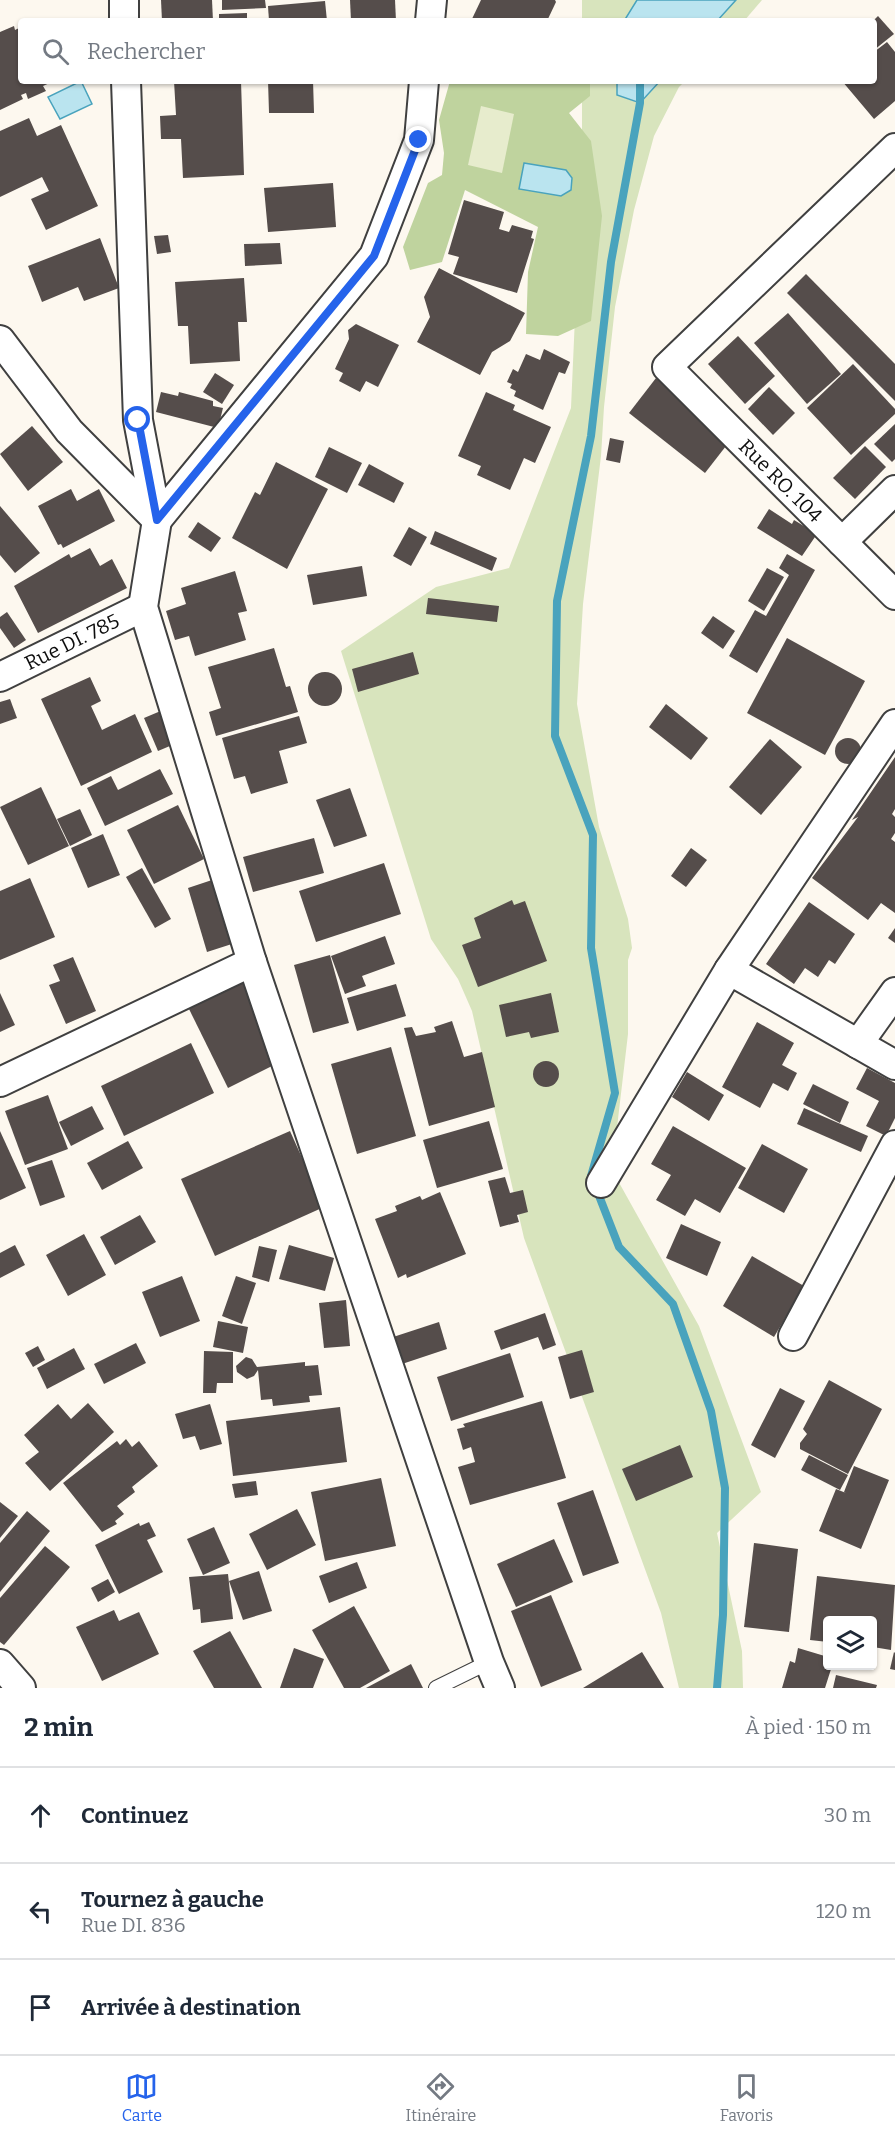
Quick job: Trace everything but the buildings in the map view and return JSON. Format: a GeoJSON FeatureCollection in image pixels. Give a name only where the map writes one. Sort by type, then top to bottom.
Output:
{"type":"FeatureCollection","features":[{"type":"Feature","properties":{"kind":"street"},"geometry":{"type":"LineString","coordinates":[[123,0],[124,18]]}},
{"type":"Feature","properties":{"kind":"street"},"geometry":{"type":"LineString","coordinates":[[430,18],[432,0]]}},
{"type":"Feature","properties":{"kind":"street"},"geometry":{"type":"LineString","coordinates":[[126,84],[138,420],[157,520],[143,607],[252,962],[489,1662],[500,1688]]}},
{"type":"Feature","properties":{"kind":"street"},"geometry":{"type":"LineString","coordinates":[[157,520],[374,256],[419,140],[424,84]]}},
{"type":"Feature","properties":{"kind":"street","name":"Rue RO. 104"},"geometry":{"type":"LineString","coordinates":[[895,148],[667,367],[895,595]]}},
{"type":"Feature","properties":{"kind":"street"},"geometry":{"type":"LineString","coordinates":[[0,340],[69,431],[157,520]]}},
{"type":"Feature","properties":{"kind":"street"},"geometry":{"type":"LineString","coordinates":[[842,542],[895,490]]}},
{"type":"Feature","properties":{"kind":"street","name":"Rue DI. 785"},"geometry":{"type":"LineString","coordinates":[[0,677],[143,607]]}},
{"type":"Feature","properties":{"kind":"street"},"geometry":{"type":"LineString","coordinates":[[601,1183],[729,970],[895,724]]}},
{"type":"Feature","properties":{"kind":"street"},"geometry":{"type":"LineString","coordinates":[[0,1082],[252,962]]}},
{"type":"Feature","properties":{"kind":"street"},"geometry":{"type":"LineString","coordinates":[[729,970],[895,1065]]}},
{"type":"Feature","properties":{"kind":"street"},"geometry":{"type":"LineString","coordinates":[[858,1044],[895,992]]}},
{"type":"Feature","properties":{"kind":"street"},"geometry":{"type":"LineString","coordinates":[[793,1336],[895,1145]]}},
{"type":"Feature","properties":{"kind":"street"},"geometry":{"type":"LineString","coordinates":[[0,1664],[21,1688]]}},
{"type":"Feature","properties":{"kind":"lane"},"geometry":{"type":"LineString","coordinates":[[435,1688],[489,1662]]}},
{"type":"Feature","properties":{"kind":"green space"},"geometry":{"type":"Polygon","coordinates":[[[582,0],[637,0],[626,18],[582,18],[582,0]]]}},
{"type":"Feature","properties":{"kind":"green space"},"geometry":{"type":"Polygon","coordinates":[[[736,0],[762,0],[747,18],[720,18],[736,0]]]}},
{"type":"Feature","properties":{"kind":"green space"},"geometry":{"type":"Polygon","coordinates":[[[449,84],[590,84],[590,96],[569,113],[591,141],[602,216],[591,321],[558,336],[526,334],[528,272],[538,227],[465,190],[442,262],[410,270],[403,247],[428,183],[442,175],[444,153],[439,120],[449,84]]]}},
{"type":"Feature","properties":{"kind":"green space"},"geometry":{"type":"Polygon","coordinates":[[[582,84],[617,84],[617,95],[639,103],[657,84],[682,84],[654,136],[634,210],[615,307],[601,456],[583,604],[577,704],[599,827],[628,919],[632,948],[628,960],[628,1034],[612,1170],[699,1326],[761,1492],[717,1533],[742,1651],[743,1688],[679,1688],[661,1613],[524,1238],[472,1011],[458,979],[431,939],[341,651],[436,587],[509,568],[571,408],[582,158],[582,84]]]}},
{"type":"Feature","properties":{"kind":"green space"},"geometry":{"type":"Polygon","coordinates":[[[481,106],[514,114],[502,173],[468,165],[481,106]]]}},
{"type":"Feature","properties":{"kind":"water"},"geometry":{"type":"Polygon","coordinates":[[[637,0],[736,0],[720,18],[626,18],[637,0]]]}},
{"type":"Feature","properties":{"kind":"water"},"geometry":{"type":"Polygon","coordinates":[[[75,84],[82,84],[92,104],[60,119],[48,97],[75,84]]]}},
{"type":"Feature","properties":{"kind":"water"},"geometry":{"type":"Polygon","coordinates":[[[617,84],[657,84],[640,103],[617,95],[617,84]]]}},
{"type":"Feature","properties":{"kind":"water"},"geometry":{"type":"Polygon","coordinates":[[[524,163],[566,170],[572,178],[571,190],[561,196],[519,189],[524,163]]]}},
{"type":"Feature","properties":{"kind":"waterway"},"geometry":{"type":"LineString","coordinates":[[591,1176],[615,1093],[591,948],[593,835],[555,736],[557,601],[591,436],[611,262],[640,103],[640,84]]}},
{"type":"Feature","properties":{"kind":"waterway"},"geometry":{"type":"LineString","coordinates":[[596,1188],[619,1247],[673,1304],[711,1411],[725,1488],[723,1615],[717,1688]]}},
{"type":"Feature","properties":{"kind":"route"},"geometry":{"type":"LineString","coordinates":[[138,420],[157,520],[374,256],[419,140]]}}]}
